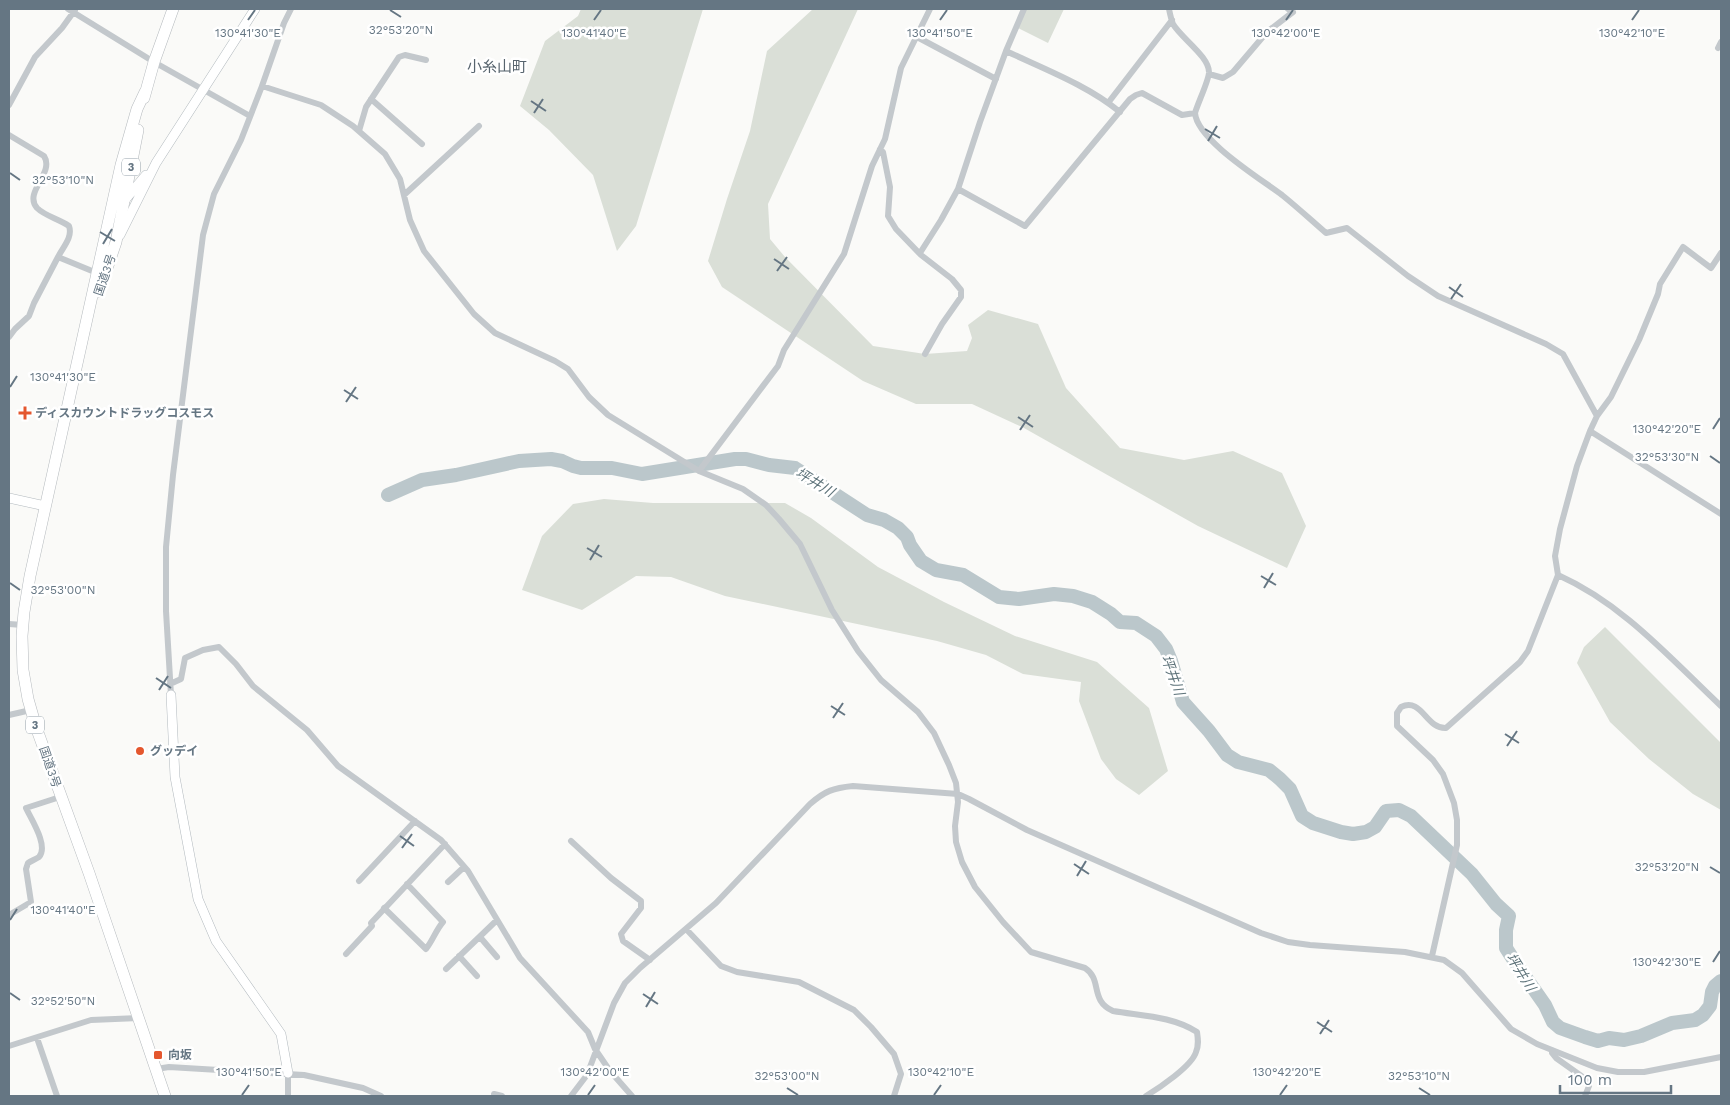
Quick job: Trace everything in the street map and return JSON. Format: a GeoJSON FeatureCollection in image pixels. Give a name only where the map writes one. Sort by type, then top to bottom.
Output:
{"type":"FeatureCollection","features":[{"type":"Feature","properties":{"kind":"highway","name":"国道3号"},"geometry":{"type":"LineString","coordinates":[[83,339],[116,242],[145,92],[173,9]]}},
{"type":"Feature","properties":{"kind":"highway","name":"国道3号"},"geometry":{"type":"LineString","coordinates":[[145,92],[137,109],[121,165],[30,576],[23,625],[23,670],[31,710],[165,1096]]}},
{"type":"Feature","properties":{"kind":"street"},"geometry":{"type":"LineString","coordinates":[[116,242],[156,163],[255,9]]}},
{"type":"Feature","properties":{"kind":"street"},"geometry":{"type":"LineString","coordinates":[[288,1096],[288,1073],[281,1034],[216,941],[198,899],[175,777],[166,611],[166,547],[173,474],[202,244],[214,194],[229,166],[250,116],[291,9]]}},
{"type":"Feature","properties":{"kind":"street"},"geometry":{"type":"LineString","coordinates":[[699,471],[778,366],[784,350],[844,254],[872,166],[885,139],[898,78],[930,9]]}},
{"type":"Feature","properties":{"kind":"street"},"geometry":{"type":"LineString","coordinates":[[920,253],[958,189],[1006,51],[1024,9]]}},
{"type":"Feature","properties":{"kind":"street"},"geometry":{"type":"LineString","coordinates":[[1169,9],[1172,20],[1182,35],[1208,66],[1209,74],[1195,113],[1195,119],[1201,131],[1260,181],[1282,195],[1326,233],[1347,228],[1408,276],[1438,296],[1546,344],[1563,354],[1597,416]]}},
{"type":"Feature","properties":{"kind":"street"},"geometry":{"type":"LineString","coordinates":[[1209,74],[1223,78],[1233,72],[1267,32],[1293,12],[1288,9]]}},
{"type":"Feature","properties":{"kind":"street"},"geometry":{"type":"LineString","coordinates":[[9,105],[36,57],[72,10],[154,62],[250,116]]}},
{"type":"Feature","properties":{"kind":"street"},"geometry":{"type":"LineString","coordinates":[[1108,103],[1172,20]]}},
{"type":"Feature","properties":{"kind":"street"},"geometry":{"type":"LineString","coordinates":[[917,37],[996,79]]}},
{"type":"Feature","properties":{"kind":"street"},"geometry":{"type":"LineString","coordinates":[[1006,51],[1070,82],[1108,103],[1120,112]]}},
{"type":"Feature","properties":{"kind":"street"},"geometry":{"type":"LineString","coordinates":[[359,131],[366,107],[399,57],[405,55],[426,60]]}},
{"type":"Feature","properties":{"kind":"street"},"geometry":{"type":"LineString","coordinates":[[262,86],[321,105],[359,131],[386,154],[400,179],[410,220],[424,251],[474,314],[495,333],[556,361],[568,369],[589,397],[608,415],[699,471],[744,489],[766,505],[795,538],[800,544],[832,610],[858,651],[881,680],[918,712],[934,733],[953,774],[958,794],[955,836],[966,871],[975,888],[991,909],[1026,948],[1038,955],[1088,970],[1093,978],[1100,1002],[1107,1008],[1113,1011],[1174,1020],[1185,1024],[1197,1032],[1198,1044],[1196,1054],[1188,1063],[1146,1096]]}},
{"type":"Feature","properties":{"kind":"street"},"geometry":{"type":"LineString","coordinates":[[958,189],[1025,226],[1130,99],[1136,95],[1142,94],[1182,115],[1195,113]]}},
{"type":"Feature","properties":{"kind":"street"},"geometry":{"type":"LineString","coordinates":[[371,99],[422,144]]}},
{"type":"Feature","properties":{"kind":"street"},"geometry":{"type":"LineString","coordinates":[[404,195],[479,126]]}},
{"type":"Feature","properties":{"kind":"street"},"geometry":{"type":"LineString","coordinates":[[9,135],[44,156],[46,160],[45,171],[33,197],[34,204],[40,210],[69,226],[70,231],[29,316],[9,337]]}},
{"type":"Feature","properties":{"kind":"street"},"geometry":{"type":"LineString","coordinates":[[880,149],[883,152],[890,187],[888,216],[896,229],[920,253],[952,279],[962,294],[925,354]]}},
{"type":"Feature","properties":{"kind":"street"},"geometry":{"type":"LineString","coordinates":[[108,224],[116,211],[156,163]]}},
{"type":"Feature","properties":{"kind":"street"},"geometry":{"type":"LineString","coordinates":[[1432,956],[1454,863],[1457,846],[1457,820],[1454,803],[1446,780],[1433,760],[1399,730],[1396,722],[1397,713],[1401,707],[1412,705],[1421,710],[1434,726],[1446,728],[1525,656],[1558,575],[1555,556],[1560,529],[1577,466],[1597,416],[1611,397],[1639,340],[1658,294],[1660,284],[1683,247],[1712,268],[1721,252]]}},
{"type":"Feature","properties":{"kind":"street"},"geometry":{"type":"LineString","coordinates":[[58,256],[97,273]]}},
{"type":"Feature","properties":{"kind":"street"},"geometry":{"type":"LineString","coordinates":[[1590,431],[1721,514]]}},
{"type":"Feature","properties":{"kind":"street"},"geometry":{"type":"LineString","coordinates":[[9,498],[45,506]]}},
{"type":"Feature","properties":{"kind":"street"},"geometry":{"type":"LineString","coordinates":[[1558,575],[1581,585],[1620,612],[1662,649],[1721,706]]}},
{"type":"Feature","properties":{"kind":"street"},"geometry":{"type":"LineString","coordinates":[[9,624],[23,625]]}},
{"type":"Feature","properties":{"kind":"street"},"geometry":{"type":"LineString","coordinates":[[170,684],[181,679],[185,658],[203,650],[219,647],[236,664],[253,686],[307,730],[338,766],[444,844],[464,867],[520,958],[588,1032],[595,1049],[610,1071],[632,1096]]}},
{"type":"Feature","properties":{"kind":"street"},"geometry":{"type":"LineString","coordinates":[[9,714],[31,710]]}},
{"type":"Feature","properties":{"kind":"street"},"geometry":{"type":"LineString","coordinates":[[571,1096],[586,1075],[614,1003],[625,983],[716,902],[801,812],[827,791],[853,786],[958,794],[1026,830],[1288,942],[1406,952],[1444,960],[1462,974],[1512,1029],[1538,1044],[1597,1068],[1618,1072],[1644,1072],[1721,1057]]}},
{"type":"Feature","properties":{"kind":"street"},"geometry":{"type":"LineString","coordinates":[[9,915],[31,902],[26,869],[28,863],[39,857],[42,850],[42,842],[26,808],[60,797]]}},
{"type":"Feature","properties":{"kind":"street"},"geometry":{"type":"LineString","coordinates":[[359,880],[415,822]]}},
{"type":"Feature","properties":{"kind":"street"},"geometry":{"type":"LineString","coordinates":[[570,841],[611,878],[641,901],[641,908],[621,934],[623,941],[650,960]]}},
{"type":"Feature","properties":{"kind":"street"},"geometry":{"type":"LineString","coordinates":[[346,954],[372,926],[371,923],[384,908],[444,844]]}},
{"type":"Feature","properties":{"kind":"street"},"geometry":{"type":"LineString","coordinates":[[448,882],[464,867]]}},
{"type":"Feature","properties":{"kind":"street"},"geometry":{"type":"LineString","coordinates":[[384,908],[426,949],[433,941],[436,930],[443,922],[407,884]]}},
{"type":"Feature","properties":{"kind":"street"},"geometry":{"type":"LineString","coordinates":[[446,969],[497,920]]}},
{"type":"Feature","properties":{"kind":"street"},"geometry":{"type":"LineString","coordinates":[[686,929],[721,966],[738,972],[799,982],[854,1010],[894,1054],[901,1074],[894,1096]]}},
{"type":"Feature","properties":{"kind":"street"},"geometry":{"type":"LineString","coordinates":[[480,937],[497,957]]}},
{"type":"Feature","properties":{"kind":"street"},"geometry":{"type":"LineString","coordinates":[[459,956],[477,976]]}},
{"type":"Feature","properties":{"kind":"street"},"geometry":{"type":"LineString","coordinates":[[9,1046],[91,1020],[139,1018]]}},
{"type":"Feature","properties":{"kind":"street"},"geometry":{"type":"LineString","coordinates":[[37,1038],[57,1096]]}},
{"type":"Feature","properties":{"kind":"street"},"geometry":{"type":"LineString","coordinates":[[1552,1050],[1556,1058],[1587,1080],[1588,1086],[1585,1096]]}},
{"type":"Feature","properties":{"kind":"street"},"geometry":{"type":"LineString","coordinates":[[156,1069],[169,1067],[288,1073],[363,1088],[381,1096]]}},
{"type":"Feature","properties":{"kind":"street"},"geometry":{"type":"LineString","coordinates":[[494,1094],[502,1096]]}},
{"type":"Feature","properties":{"kind":"shaded area"},"geometry":{"type":"Polygon","coordinates":[[[581,9],[703,9],[636,226],[617,251],[593,175],[549,130],[520,106],[545,41],[578,16],[581,9]]]}},
{"type":"Feature","properties":{"kind":"shaded area"},"geometry":{"type":"Polygon","coordinates":[[[813,9],[858,9],[768,204],[770,239],[785,257],[873,346],[925,354],[967,351],[972,338],[968,325],[988,310],[1038,324],[1066,388],[1120,448],[1184,460],[1233,451],[1282,473],[1306,526],[1287,568],[1198,526],[1024,428],[972,404],[916,404],[863,381],[722,287],[708,261],[750,131],[767,51],[813,9]]]}},
{"type":"Feature","properties":{"kind":"shaded area"},"geometry":{"type":"Polygon","coordinates":[[[1024,9],[1064,9],[1048,43],[1016,27],[1024,9]]]}},
{"type":"Feature","properties":{"kind":"shaded area"},"geometry":{"type":"Polygon","coordinates":[[[604,499],[653,503],[785,503],[811,518],[878,567],[944,602],[1015,636],[1097,662],[1149,708],[1168,771],[1139,795],[1116,779],[1101,759],[1079,701],[1081,682],[1023,674],[986,655],[937,641],[725,596],[671,577],[636,576],[582,610],[522,590],[542,536],[573,504],[604,499]]]}},
{"type":"Feature","properties":{"kind":"shaded area"},"geometry":{"type":"Polygon","coordinates":[[[1605,627],[1721,743],[1721,810],[1693,794],[1649,759],[1610,722],[1577,663],[1584,647],[1605,627]]]}},
{"type":"Feature","properties":{"kind":"waterway","name":"坪井川"},"geometry":{"type":"LineString","coordinates":[[388,495],[422,480],[456,475],[519,461],[551,459],[581,468],[612,468],[642,474],[735,459],[746,459],[769,465],[795,468],[867,515],[884,520],[898,528],[907,537],[921,561],[936,570],[963,575],[999,597],[1019,599],[1054,594],[1073,596],[1092,602],[1120,622],[1136,623],[1156,636],[1166,649],[1171,661],[1183,702],[1227,755],[1238,762],[1269,770],[1290,789],[1302,816],[1313,823],[1353,834],[1366,832],[1375,827],[1386,811],[1399,810],[1411,816],[1472,874],[1496,904],[1509,916],[1506,930],[1506,948],[1545,1005],[1553,1022],[1560,1028],[1598,1041],[1609,1038],[1624,1040],[1641,1036],[1672,1023],[1695,1020],[1703,1015],[1710,1006],[1715,986],[1721,981]]}},
{"type":"Feature","properties":{"kind":"place","name":"ディスカウントドラッグコスモス"},"geometry":{"type":"Point","coordinates":[25,413]}},
{"type":"Feature","properties":{"kind":"place","name":"グッデイ"},"geometry":{"type":"Point","coordinates":[140,751]}},
{"type":"Feature","properties":{"kind":"place","name":"向坂"},"geometry":{"type":"Point","coordinates":[158,1055]}},
{"type":"Feature","properties":{"kind":"district","name":"小糸山町"},"geometry":{"type":"Point","coordinates":[497,67]}}]}
